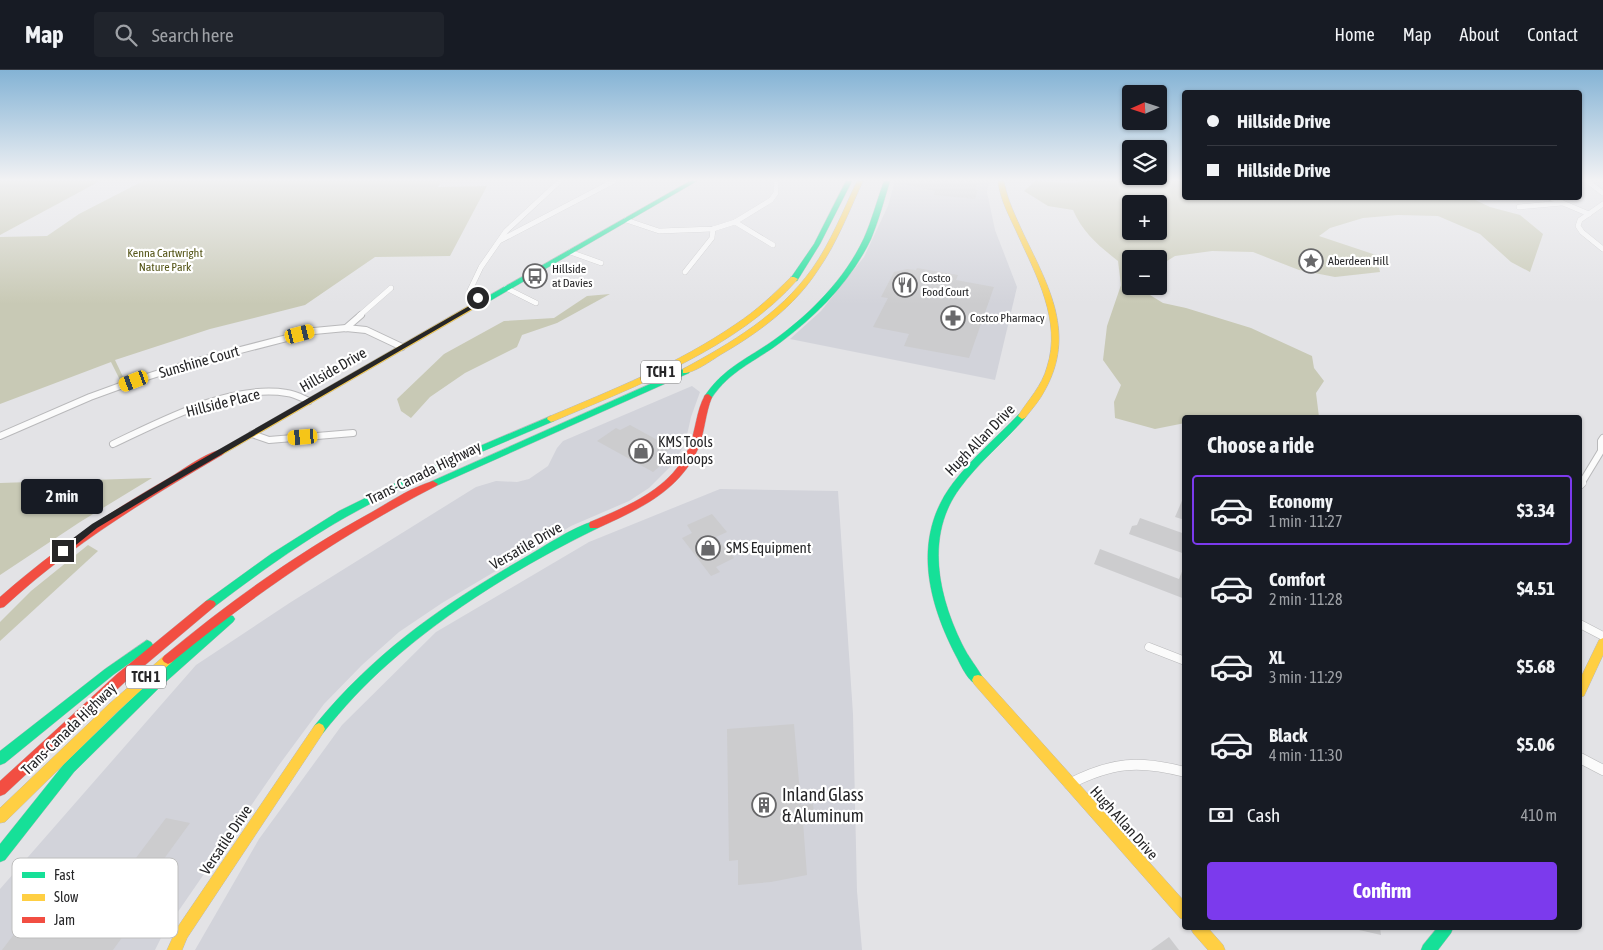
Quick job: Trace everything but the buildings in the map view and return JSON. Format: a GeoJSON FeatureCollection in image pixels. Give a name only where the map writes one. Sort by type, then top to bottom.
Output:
{"type":"FeatureCollection","features":[{"type":"Feature","properties":{"kind":"main road","name":"Hillside Drive"},"geometry":{"type":"LineString","coordinates":[[0,604],[37,571],[94,526],[402,347],[622,222]]}},
{"type":"Feature","properties":{"kind":"main road","name":"Trans-Canada Highway"},"geometry":{"type":"LineString","coordinates":[[0,790],[119,680],[210,602],[302,539],[388,491],[662,372],[708,347],[743,324],[776,299],[808,260],[827,222]]}},
{"type":"Feature","properties":{"kind":"main road","name":"Trans-Canada Highway"},"geometry":{"type":"LineString","coordinates":[[0,817],[142,679],[225,610],[289,566],[350,528],[436,482],[660,383],[718,354],[788,301],[806,282],[820,262],[842,222]]}},
{"type":"Feature","properties":{"kind":"main road","name":"Versatile Drive"},"geometry":{"type":"LineString","coordinates":[[174,950],[182,933],[293,768],[337,706],[371,670],[447,610],[574,535],[636,506],[670,482],[683,468],[696,444],[702,408],[714,388],[736,367],[770,346],[804,320],[823,301],[843,278],[866,241],[873,222]]}},
{"type":"Feature","properties":{"kind":"main road","name":"Hugh Allan Drive"},"geometry":{"type":"LineString","coordinates":[[1015,222],[1053,308],[1056,322],[1055,356],[1048,378],[1032,406],[1021,420],[963,476],[946,502],[935,531],[932,564],[938,603],[948,630],[975,677],[1182,910]]}},
{"type":"Feature","properties":{"kind":"main road"},"geometry":{"type":"LineString","coordinates":[[0,855],[70,768],[156,683],[289,566]]}},
{"type":"Feature","properties":{"kind":"main road"},"geometry":{"type":"LineString","coordinates":[[0,759],[109,672],[210,602]]}},
{"type":"Feature","properties":{"kind":"main road"},"geometry":{"type":"LineString","coordinates":[[1582,688],[1603,643]]}},
{"type":"Feature","properties":{"kind":"main road"},"geometry":{"type":"LineString","coordinates":[[1200,930],[1218,950]]}},
{"type":"Feature","properties":{"kind":"main road"},"geometry":{"type":"LineString","coordinates":[[1428,950],[1444,930]]}},
{"type":"Feature","properties":{"kind":"street"},"geometry":{"type":"LineString","coordinates":[[482,301],[472,295],[470,290],[490,251],[516,222]]}},
{"type":"Feature","properties":{"kind":"street"},"geometry":{"type":"LineString","coordinates":[[499,241],[535,222]]}},
{"type":"Feature","properties":{"kind":"street"},"geometry":{"type":"LineString","coordinates":[[632,222],[659,231],[713,229],[735,222]]}},
{"type":"Feature","properties":{"kind":"street"},"geometry":{"type":"LineString","coordinates":[[735,222],[773,245]]}},
{"type":"Feature","properties":{"kind":"street"},"geometry":{"type":"LineString","coordinates":[[1579,222],[1578,226],[1582,232],[1603,249]]}},
{"type":"Feature","properties":{"kind":"street"},"geometry":{"type":"LineString","coordinates":[[685,272],[712,238],[713,229]]}},
{"type":"Feature","properties":{"kind":"street"},"geometry":{"type":"LineString","coordinates":[[570,252],[601,263]]}},
{"type":"Feature","properties":{"kind":"street"},"geometry":{"type":"LineString","coordinates":[[346,328],[391,288]]}},
{"type":"Feature","properties":{"kind":"street"},"geometry":{"type":"LineString","coordinates":[[506,288],[536,303]]}},
{"type":"Feature","properties":{"kind":"street","name":"Sunshine Court"},"geometry":{"type":"LineString","coordinates":[[0,436],[90,397],[194,362],[314,331],[346,328],[371,331],[402,347]]}},
{"type":"Feature","properties":{"kind":"street","name":"Hillside Place"},"geometry":{"type":"LineString","coordinates":[[112,444],[188,410],[244,395],[266,392],[288,393],[309,401]]}},
{"type":"Feature","properties":{"kind":"street"},"geometry":{"type":"LineString","coordinates":[[252,434],[269,440],[353,432]]}},
{"type":"Feature","properties":{"kind":"street"},"geometry":{"type":"LineString","coordinates":[[1582,480],[1601,451],[1601,441],[1603,438]]}},
{"type":"Feature","properties":{"kind":"street"},"geometry":{"type":"LineString","coordinates":[[1582,625],[1603,636]]}},
{"type":"Feature","properties":{"kind":"street"},"geometry":{"type":"LineString","coordinates":[[1149,646],[1182,660]]}},
{"type":"Feature","properties":{"kind":"street"},"geometry":{"type":"LineString","coordinates":[[1582,759],[1603,770]]}},
{"type":"Feature","properties":{"kind":"street"},"geometry":{"type":"LineString","coordinates":[[1069,784],[1103,768],[1128,762],[1156,764],[1182,771]]}},
{"type":"Feature","properties":{"kind":"shaded area"},"geometry":{"type":"Polygon","coordinates":[[[880,222],[993,222],[1017,287],[995,380],[790,339],[821,311],[864,257],[880,222]]]}},
{"type":"Feature","properties":{"kind":"shaded area"},"geometry":{"type":"Polygon","coordinates":[[[692,386],[700,392],[691,417],[685,444],[672,465],[649,488],[629,501],[571,526],[442,603],[399,632],[362,665],[324,704],[279,765],[178,912],[178,858],[27,858],[196,665],[291,602],[476,487],[496,481],[517,482],[529,479],[548,466],[557,448],[563,441],[692,386]]]}},
{"type":"Feature","properties":{"kind":"shaded area"},"geometry":{"type":"Polygon","coordinates":[[[720,489],[838,491],[853,714],[857,891],[862,950],[195,950],[259,839],[342,725],[436,632],[589,542],[720,489]]]}},
{"type":"Feature","properties":{"kind":"shaded area"},"geometry":{"type":"Polygon","coordinates":[[[12,875],[12,938],[161,938],[155,950],[0,950],[0,889],[12,875]]]}},
{"type":"Feature","properties":{"kind":"green space"},"geometry":{"type":"Polygon","coordinates":[[[0,222],[24,222],[0,235],[0,222]]]}},
{"type":"Feature","properties":{"kind":"green space","name":"Kenna Cartwright Nature Park"},"geometry":{"type":"Polygon","coordinates":[[[67,222],[468,222],[450,256],[375,257],[305,305],[210,329],[115,360],[124,379],[120,380],[111,362],[0,404],[0,237],[47,236],[67,222]]]}},
{"type":"Feature","properties":{"kind":"green space"},"geometry":{"type":"Polygon","coordinates":[[[1080,222],[1122,222],[1122,240],[1167,240],[1167,222],[1350,222],[1330,228],[1319,236],[1376,255],[1380,272],[1335,277],[1299,270],[1253,252],[1212,251],[1175,256],[1167,261],[1167,250],[1122,250],[1122,295],[1150,295],[1163,303],[1251,328],[1312,356],[1314,368],[1324,381],[1316,393],[1319,415],[1182,415],[1182,424],[1155,429],[1115,418],[1114,402],[1121,385],[1103,360],[1107,326],[1121,285],[1118,261],[1087,232],[1080,222]]]}},
{"type":"Feature","properties":{"kind":"green space"},"geometry":{"type":"Polygon","coordinates":[[[1452,222],[1529,222],[1543,234],[1530,272],[1511,262],[1480,234],[1452,222]]]}},
{"type":"Feature","properties":{"kind":"green space"},"geometry":{"type":"Polygon","coordinates":[[[610,294],[557,323],[522,335],[517,347],[465,373],[430,397],[411,418],[401,411],[397,399],[444,354],[504,321],[554,318],[587,296],[610,294]]]}},
{"type":"Feature","properties":{"kind":"green space"},"geometry":{"type":"Polygon","coordinates":[[[152,478],[80,522],[0,575],[0,483],[152,478]]]}},
{"type":"Feature","properties":{"kind":"green space"},"geometry":{"type":"Polygon","coordinates":[[[88,545],[98,551],[0,641],[0,622],[31,591],[88,545]]]}},
{"type":"Feature","properties":{"kind":"traffic: fast"},"geometry":{"type":"LineString","coordinates":[[480,303],[622,222]]}},
{"type":"Feature","properties":{"kind":"traffic: fast"},"geometry":{"type":"LineString","coordinates":[[794,279],[817,244],[828,222]]}},
{"type":"Feature","properties":{"kind":"traffic: fast"},"geometry":{"type":"LineString","coordinates":[[708,397],[730,372],[790,332],[816,309],[850,269],[867,239],[874,222]]}},
{"type":"Feature","properties":{"kind":"traffic: fast"},"geometry":{"type":"LineString","coordinates":[[433,484],[686,371]]}},
{"type":"Feature","properties":{"kind":"traffic: fast"},"geometry":{"type":"LineString","coordinates":[[978,680],[958,649],[942,609],[934,571],[934,534],[939,515],[956,486],[973,465],[1022,416]]}},
{"type":"Feature","properties":{"kind":"traffic: fast"},"geometry":{"type":"LineString","coordinates":[[210,604],[275,557],[343,514],[419,476],[551,419]]}},
{"type":"Feature","properties":{"kind":"traffic: fast"},"geometry":{"type":"LineString","coordinates":[[319,729],[361,681],[432,622],[511,571],[562,541],[594,525]]}},
{"type":"Feature","properties":{"kind":"traffic: fast"},"geometry":{"type":"LineString","coordinates":[[0,855],[69,768],[156,683],[229,619]]}},
{"type":"Feature","properties":{"kind":"traffic: fast"},"geometry":{"type":"LineString","coordinates":[[0,759],[109,672],[147,645]]}},
{"type":"Feature","properties":{"kind":"traffic: fast"},"geometry":{"type":"LineString","coordinates":[[1428,950],[1444,930]]}},
{"type":"Feature","properties":{"kind":"traffic: slow"},"geometry":{"type":"LineString","coordinates":[[686,371],[740,340],[789,302],[815,270],[841,222]]}},
{"type":"Feature","properties":{"kind":"traffic: slow"},"geometry":{"type":"LineString","coordinates":[[1016,222],[1041,278],[1049,301],[1055,323],[1056,345],[1052,367],[1041,391],[1022,416]]}},
{"type":"Feature","properties":{"kind":"traffic: slow"},"geometry":{"type":"LineString","coordinates":[[551,419],[649,377],[711,344],[768,304],[794,279]]}},
{"type":"Feature","properties":{"kind":"traffic: slow"},"geometry":{"type":"LineString","coordinates":[[219,453],[480,303]]}},
{"type":"Feature","properties":{"kind":"traffic: slow"},"geometry":{"type":"LineString","coordinates":[[1582,688],[1603,643]]}},
{"type":"Feature","properties":{"kind":"traffic: slow"},"geometry":{"type":"LineString","coordinates":[[0,817],[113,708],[168,659]]}},
{"type":"Feature","properties":{"kind":"traffic: slow"},"geometry":{"type":"LineString","coordinates":[[978,680],[1182,910]]}},
{"type":"Feature","properties":{"kind":"traffic: slow"},"geometry":{"type":"LineString","coordinates":[[174,950],[182,933],[319,729]]}},
{"type":"Feature","properties":{"kind":"traffic: slow"},"geometry":{"type":"LineString","coordinates":[[1200,930],[1218,950]]}},
{"type":"Feature","properties":{"kind":"traffic: jam"},"geometry":{"type":"LineString","coordinates":[[594,525],[638,505],[676,476],[693,449],[708,397]]}},
{"type":"Feature","properties":{"kind":"traffic: jam"},"geometry":{"type":"LineString","coordinates":[[0,604],[51,560],[77,541],[161,486],[219,453]]}},
{"type":"Feature","properties":{"kind":"traffic: jam"},"geometry":{"type":"LineString","coordinates":[[168,659],[230,609],[295,563],[362,521],[433,484]]}},
{"type":"Feature","properties":{"kind":"traffic: jam"},"geometry":{"type":"LineString","coordinates":[[0,790],[121,678],[210,604]]}},
{"type":"Feature","properties":{"kind":"place","name":"Aberdeen Hill"},"geometry":{"type":"Point","coordinates":[1311,261]}},
{"type":"Feature","properties":{"kind":"place","name":"Hillside at Davies"},"geometry":{"type":"Point","coordinates":[535,276]}},
{"type":"Feature","properties":{"kind":"place","name":"Costco Food Court"},"geometry":{"type":"Point","coordinates":[905,285]}},
{"type":"Feature","properties":{"kind":"place","name":"Costco Pharmacy"},"geometry":{"type":"Point","coordinates":[953,318]}},
{"type":"Feature","properties":{"kind":"place","name":"KMS Tools Kamloops"},"geometry":{"type":"Point","coordinates":[641,451]}},
{"type":"Feature","properties":{"kind":"place","name":"SMS Equipment"},"geometry":{"type":"Point","coordinates":[708,548]}},
{"type":"Feature","properties":{"kind":"place","name":"Inland Glass & Aluminum"},"geometry":{"type":"Point","coordinates":[764,805]}},
{"type":"Feature","properties":{"kind":"route"},"geometry":{"type":"LineString","coordinates":[[63,551],[94,526],[482,301],[478,298]]}}]}
